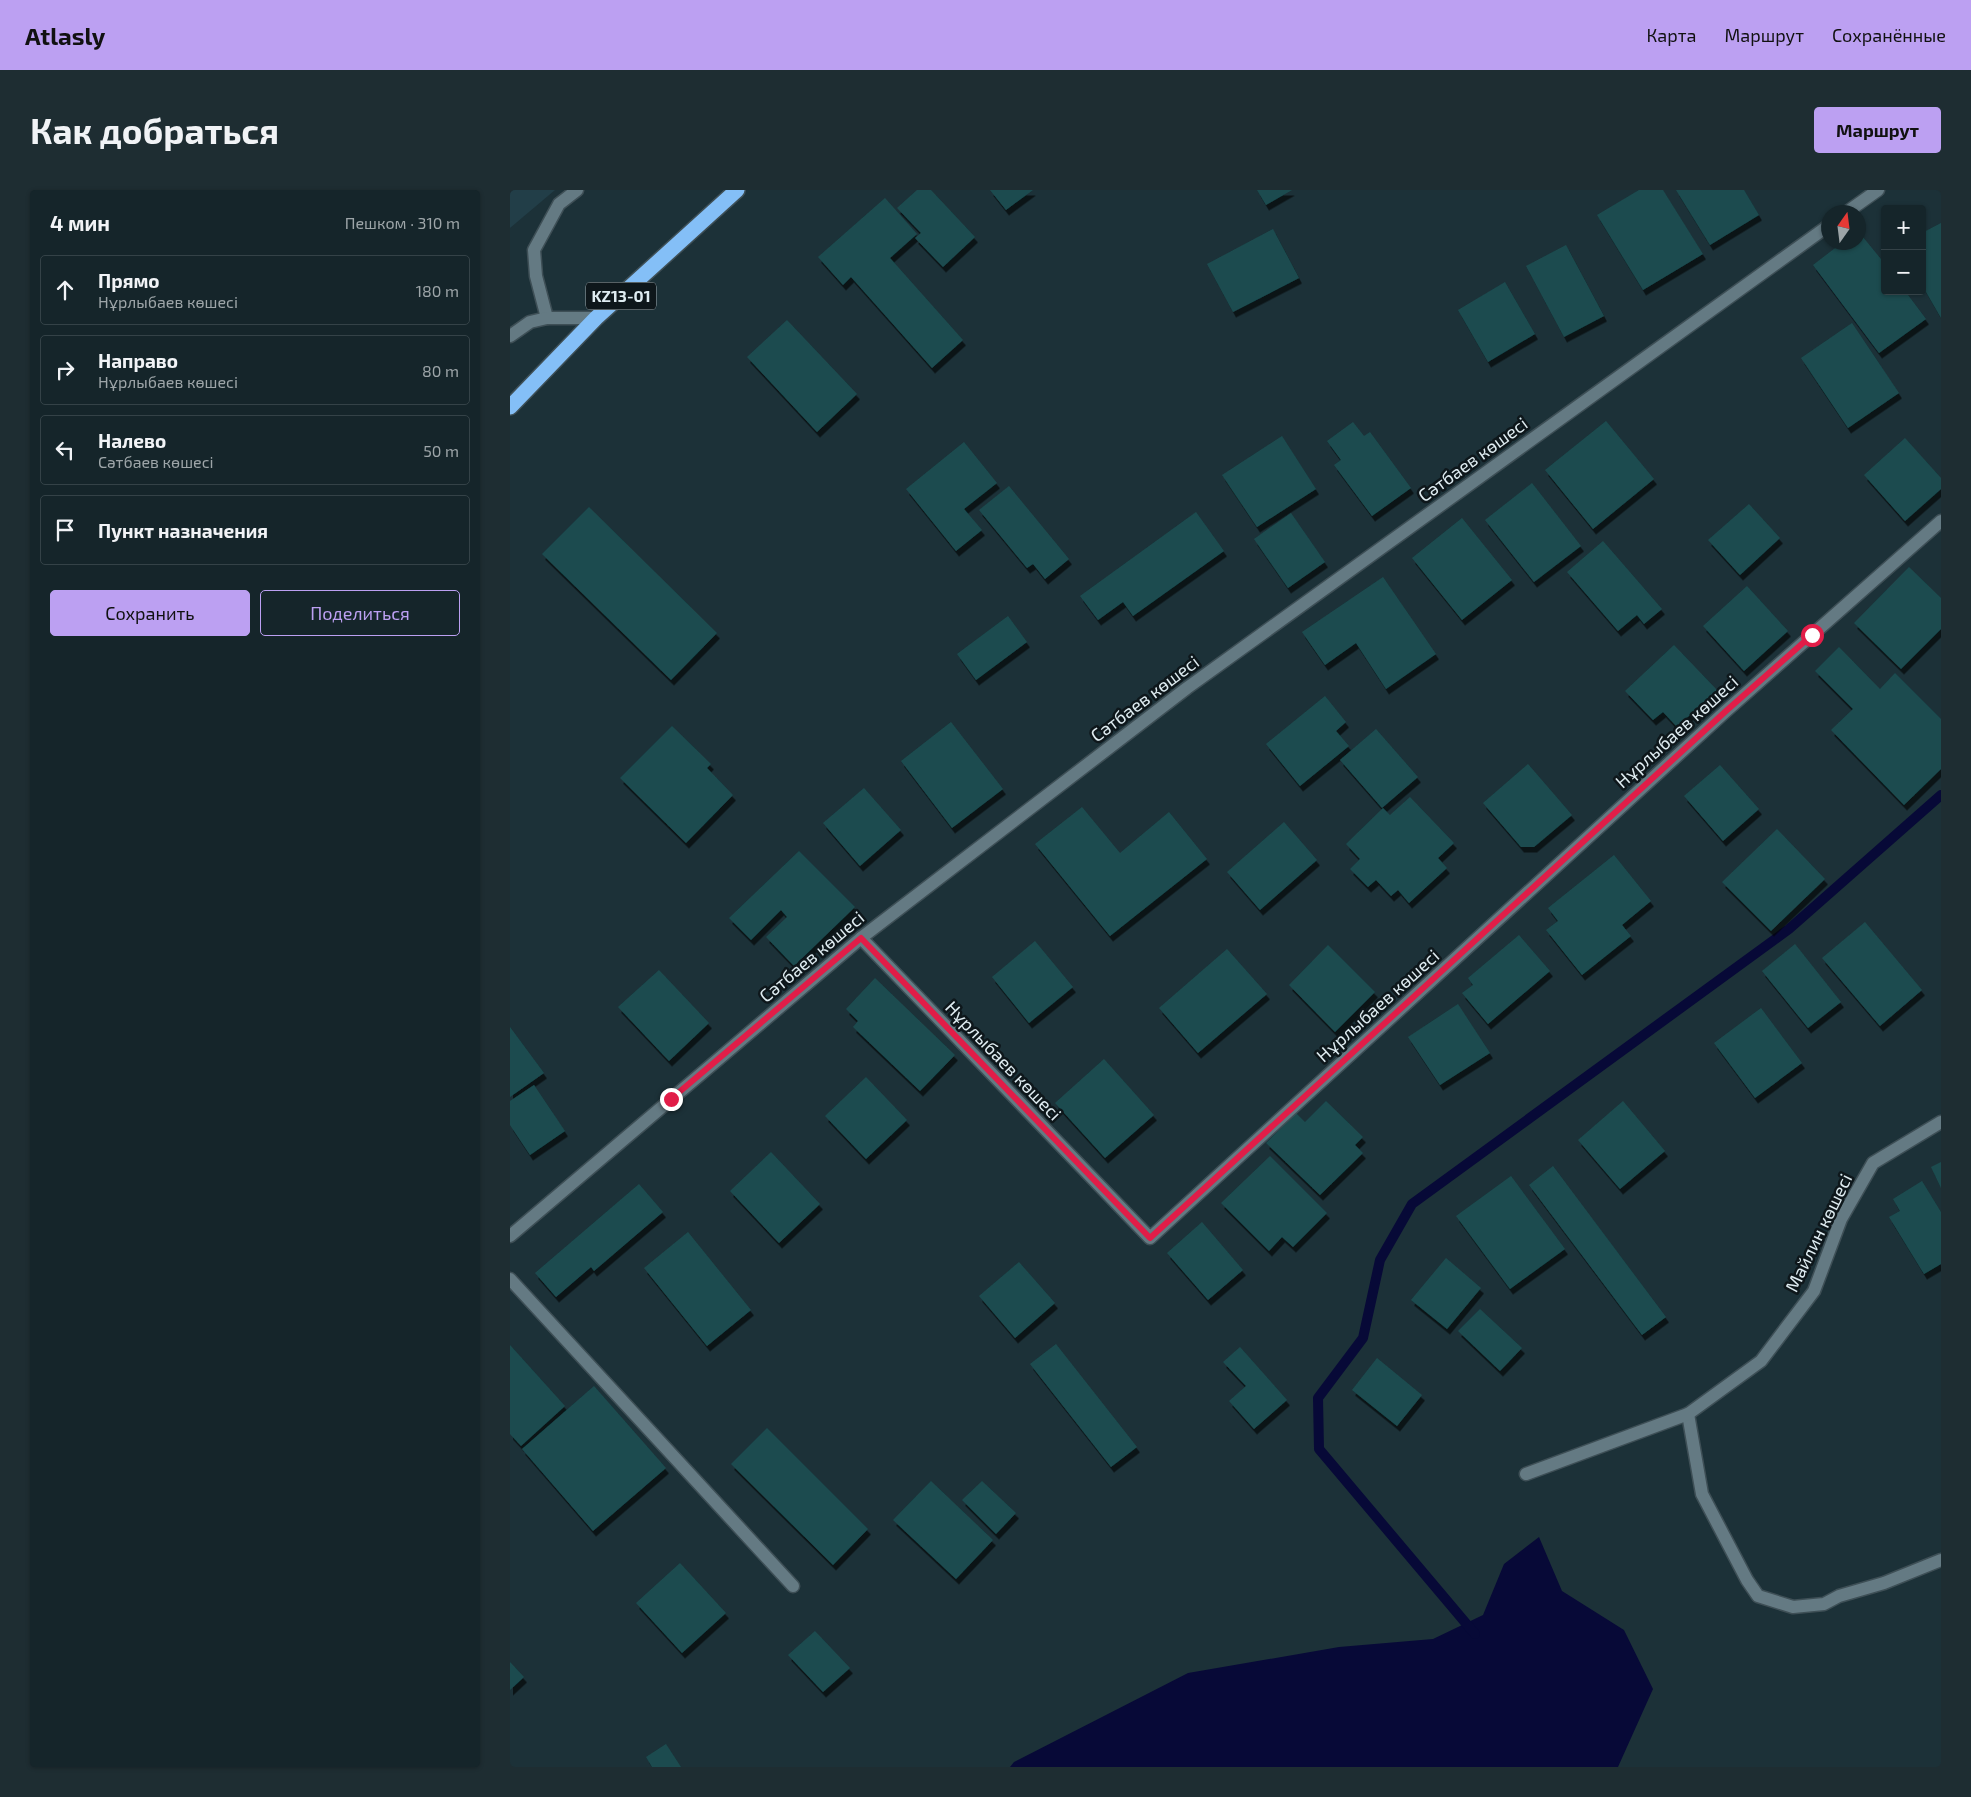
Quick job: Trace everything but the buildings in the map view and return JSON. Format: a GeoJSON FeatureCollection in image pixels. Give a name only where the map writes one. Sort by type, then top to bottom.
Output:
{"type":"FeatureCollection","features":[{"type":"Feature","properties":{"kind":"highway","name":"KZ13-01"},"geometry":{"type":"LineString","coordinates":[[510,408],[596,318],[737,190]]}},
{"type":"Feature","properties":{"kind":"street"},"geometry":{"type":"LineString","coordinates":[[547,318],[536,276],[534,250],[559,204],[577,190]]}},
{"type":"Feature","properties":{"kind":"street"},"geometry":{"type":"LineString","coordinates":[[1857,205],[1878,190]]}},
{"type":"Feature","properties":{"kind":"street","name":"Сәтбаев көшесі"},"geometry":{"type":"LineString","coordinates":[[510,1236],[861,938],[1187,688],[1821,231]]}},
{"type":"Feature","properties":{"kind":"street"},"geometry":{"type":"LineString","coordinates":[[510,336],[530,322],[547,318],[596,318]]}},
{"type":"Feature","properties":{"kind":"street","name":"Нұрлыбаев көшесі"},"geometry":{"type":"LineString","coordinates":[[861,938],[1150,1238],[1726,711],[1941,521]]}},
{"type":"Feature","properties":{"kind":"street","name":"Майлин көшесі"},"geometry":{"type":"LineString","coordinates":[[1526,1474],[1688,1414],[1761,1361],[1814,1291],[1841,1219],[1874,1163],[1941,1122]]}},
{"type":"Feature","properties":{"kind":"street"},"geometry":{"type":"LineString","coordinates":[[510,1279],[792,1586]]}},
{"type":"Feature","properties":{"kind":"street"},"geometry":{"type":"LineString","coordinates":[[1688,1414],[1702,1494],[1747,1580],[1758,1596],[1793,1607],[1824,1604],[1839,1596],[1884,1583],[1941,1560]]}},
{"type":"Feature","properties":{"kind":"shaded area"},"geometry":{"type":"Polygon","coordinates":[[[510,190],[555,190],[510,228],[510,190]]]}},
{"type":"Feature","properties":{"kind":"shaded area"},"geometry":{"type":"Polygon","coordinates":[[[1539,1537],[1562,1591],[1624,1630],[1653,1689],[1618,1767],[1010,1767],[1014,1762],[1188,1673],[1339,1647],[1433,1639],[1483,1615],[1504,1564],[1539,1537]]]}},
{"type":"Feature","properties":{"kind":"waterway"},"geometry":{"type":"LineString","coordinates":[[1475,1634],[1319,1449],[1318,1398],[1363,1338],[1380,1260],[1412,1204],[1789,929],[1941,795]]}},
{"type":"Feature","properties":{"kind":"route"},"geometry":{"type":"LineString","coordinates":[[671,1099],[861,938],[1150,1238],[1726,711],[1812,635]]}}]}
